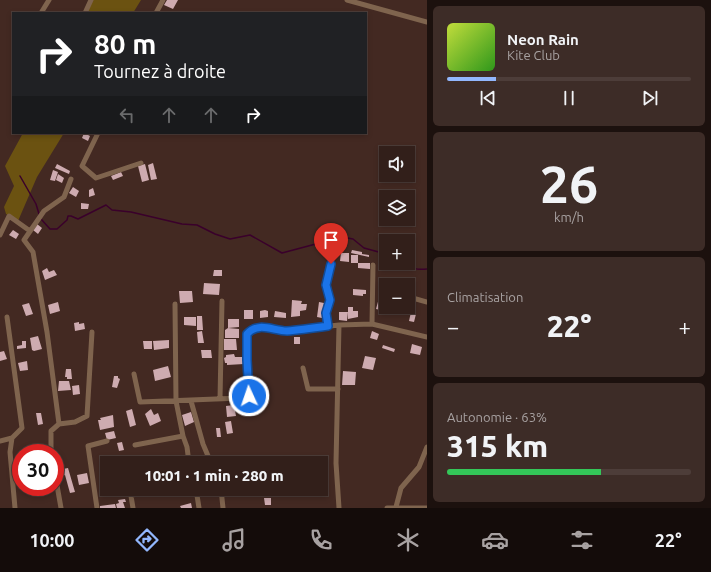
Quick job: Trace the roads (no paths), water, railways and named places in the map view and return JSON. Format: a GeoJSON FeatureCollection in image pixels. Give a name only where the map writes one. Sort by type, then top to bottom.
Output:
{"type":"FeatureCollection","features":[{"type":"Feature","properties":{"kind":"street"},"geometry":{"type":"LineString","coordinates":[[42,12],[49,0]]}},
{"type":"Feature","properties":{"kind":"street"},"geometry":{"type":"LineString","coordinates":[[85,12],[91,0]]}},
{"type":"Feature","properties":{"kind":"street"},"geometry":{"type":"LineString","coordinates":[[157,12],[163,0]]}},
{"type":"Feature","properties":{"kind":"street"},"geometry":{"type":"LineString","coordinates":[[346,0],[427,22]]}},
{"type":"Feature","properties":{"kind":"street"},"geometry":{"type":"LineString","coordinates":[[98,134],[82,166],[96,178],[141,163]]}},
{"type":"Feature","properties":{"kind":"street"},"geometry":{"type":"LineString","coordinates":[[59,424],[47,332],[33,252],[24,240],[44,211],[64,197],[71,179]]}},
{"type":"Feature","properties":{"kind":"street"},"geometry":{"type":"LineString","coordinates":[[0,235],[9,216],[30,231]]}},
{"type":"Feature","properties":{"kind":"street"},"geometry":{"type":"LineString","coordinates":[[328,326],[326,313],[330,300],[326,285],[331,264]]}},
{"type":"Feature","properties":{"kind":"street"},"geometry":{"type":"LineString","coordinates":[[372,324],[374,265]]}},
{"type":"Feature","properties":{"kind":"street"},"geometry":{"type":"LineString","coordinates":[[415,299],[427,302]]}},
{"type":"Feature","properties":{"kind":"street"},"geometry":{"type":"LineString","coordinates":[[220,399],[222,301]]}},
{"type":"Feature","properties":{"kind":"street"},"geometry":{"type":"LineString","coordinates":[[175,304],[176,402],[187,456]]}},
{"type":"Feature","properties":{"kind":"street"},"geometry":{"type":"LineString","coordinates":[[0,441],[12,438],[22,428],[7,317]]}},
{"type":"Feature","properties":{"kind":"street"},"geometry":{"type":"LineString","coordinates":[[134,374],[140,402],[158,400],[176,402],[241,398],[249,396],[247,334],[252,330],[265,327],[285,331],[339,325],[372,324],[427,337]]}},
{"type":"Feature","properties":{"kind":"street"},"geometry":{"type":"LineString","coordinates":[[339,325],[336,463],[339,508]]}},
{"type":"Feature","properties":{"kind":"street"},"geometry":{"type":"LineString","coordinates":[[51,444],[50,431],[59,424],[75,422],[87,416],[92,332]]}},
{"type":"Feature","properties":{"kind":"street"},"geometry":{"type":"LineString","coordinates":[[303,368],[308,389],[338,389]]}},
{"type":"Feature","properties":{"kind":"street"},"geometry":{"type":"LineString","coordinates":[[191,401],[202,444],[208,456]]}},
{"type":"Feature","properties":{"kind":"street"},"geometry":{"type":"LineString","coordinates":[[135,445],[183,436]]}},
{"type":"Feature","properties":{"kind":"street"},"geometry":{"type":"LineString","coordinates":[[12,438],[10,452],[15,508]]}},
{"type":"Feature","properties":{"kind":"street"},"geometry":{"type":"LineString","coordinates":[[98,508],[88,446],[107,441]]}},
{"type":"Feature","properties":{"kind":"street"},"geometry":{"type":"LineString","coordinates":[[394,508],[402,488],[419,467],[427,447]]}},
{"type":"Feature","properties":{"kind":"street"},"geometry":{"type":"LineString","coordinates":[[59,496],[61,508]]}},
{"type":"Feature","properties":{"kind":"street"},"geometry":{"type":"LineString","coordinates":[[131,496],[133,508]]}},
{"type":"Feature","properties":{"kind":"street"},"geometry":{"type":"LineString","coordinates":[[197,496],[199,508]]}},
{"type":"Feature","properties":{"kind":"street"},"geometry":{"type":"LineString","coordinates":[[222,496],[223,508]]}},
{"type":"Feature","properties":{"kind":"street"},"geometry":{"type":"LineString","coordinates":[[387,508],[427,508]]}},
{"type":"Feature","properties":{"kind":"waterway"},"geometry":{"type":"LineString","coordinates":[[20,176],[36,204],[39,214]]}},
{"type":"Feature","properties":{"kind":"waterway"},"geometry":{"type":"LineString","coordinates":[[41,219],[50,229],[57,229],[67,220],[68,216],[78,219],[106,205],[112,210],[131,212],[182,224],[197,225],[215,234],[230,239],[250,235],[282,253],[342,237],[353,239],[364,248],[379,252]]}},
{"type":"Feature","properties":{"kind":"waterway"},"geometry":{"type":"LineString","coordinates":[[415,269],[427,269]]}}]}
